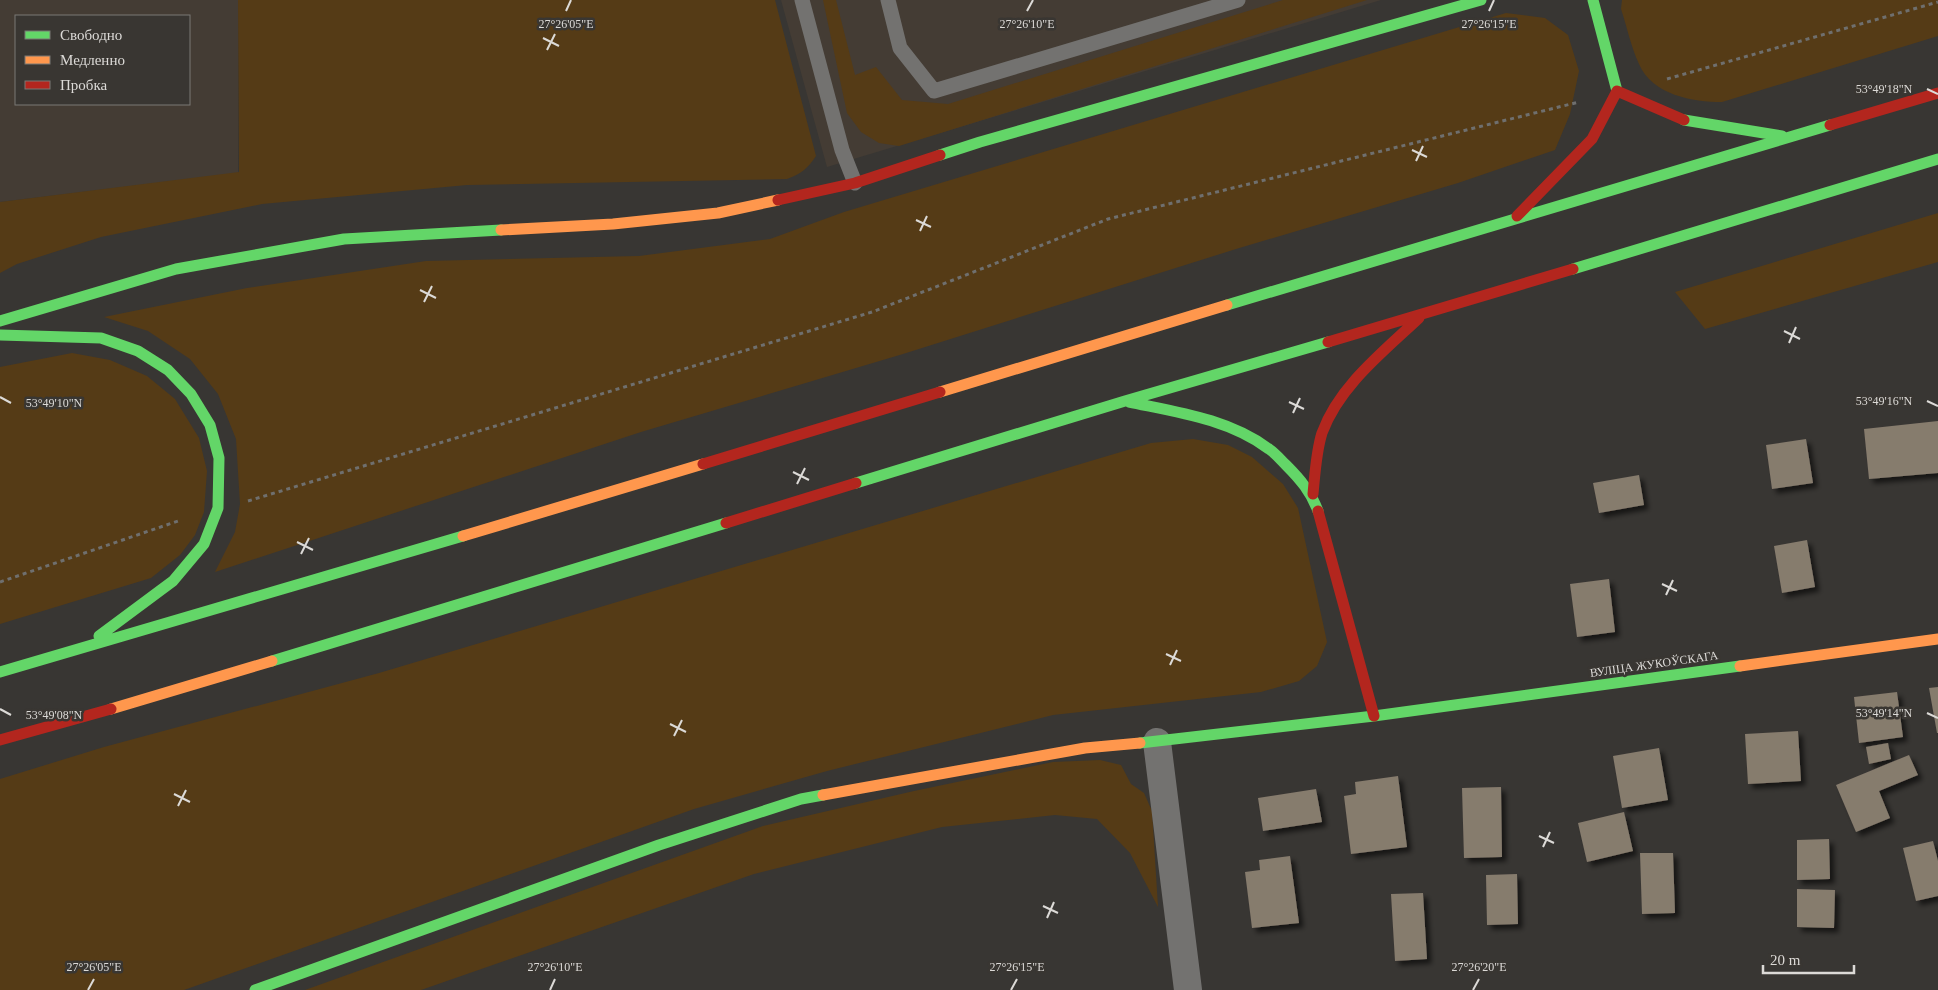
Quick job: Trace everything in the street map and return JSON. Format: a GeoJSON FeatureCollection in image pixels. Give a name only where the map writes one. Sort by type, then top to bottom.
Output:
{"type":"FeatureCollection","features":[{"type":"Feature","properties":{"kind":"main road"},"geometry":{"type":"LineString","coordinates":[[0,321],[176,269],[344,239],[613,224],[718,213],[855,183],[980,142],[1481,0]]}},
{"type":"Feature","properties":{"kind":"main road"},"geometry":{"type":"LineString","coordinates":[[1514,219],[1562,172],[1592,139],[1617,91],[1593,0]]}},
{"type":"Feature","properties":{"kind":"main road"},"geometry":{"type":"LineString","coordinates":[[1617,91],[1687,121],[1791,138]]}},
{"type":"Feature","properties":{"kind":"main road"},"geometry":{"type":"LineString","coordinates":[[0,672],[434,545],[1938,93]]}},
{"type":"Feature","properties":{"kind":"main road"},"geometry":{"type":"LineString","coordinates":[[0,740],[335,643],[1125,401],[1422,315],[1938,159]]}},
{"type":"Feature","properties":{"kind":"main road"},"geometry":{"type":"LineString","coordinates":[[1312,494],[1317,458],[1325,427],[1336,407],[1354,382],[1422,315]]}},
{"type":"Feature","properties":{"kind":"main road"},"geometry":{"type":"LineString","coordinates":[[0,336],[101,338],[138,351],[168,370],[191,394],[210,425],[219,458],[218,508],[204,544],[173,581],[84,647]]}},
{"type":"Feature","properties":{"kind":"main road"},"geometry":{"type":"LineString","coordinates":[[1125,401],[1197,417],[1239,431],[1269,449],[1294,472],[1312,494],[1374,716]]}},
{"type":"Feature","properties":{"kind":"main road","name":"ВУЛІЦА ЖУКОЎСКАГА"},"geometry":{"type":"LineString","coordinates":[[255,990],[659,844],[801,799],[1085,748],[1157,742],[1374,716],[1938,639]]}},
{"type":"Feature","properties":{"kind":"street"},"geometry":{"type":"LineString","coordinates":[[1157,742],[1188,990]]}},
{"type":"Feature","properties":{"kind":"lane"},"geometry":{"type":"LineString","coordinates":[[802,0],[842,150],[855,183]]}},
{"type":"Feature","properties":{"kind":"lane"},"geometry":{"type":"LineString","coordinates":[[888,0],[900,48],[934,91],[1238,0]]}},
{"type":"Feature","properties":{"kind":"path"},"geometry":{"type":"LineString","coordinates":[[1663,80],[1938,2]]}},
{"type":"Feature","properties":{"kind":"path"},"geometry":{"type":"LineString","coordinates":[[240,504],[872,312],[1108,219],[1572,104]]}},
{"type":"Feature","properties":{"kind":"path"},"geometry":{"type":"LineString","coordinates":[[0,582],[185,518]]}},
{"type":"Feature","properties":{"kind":"shaded area"},"geometry":{"type":"Polygon","coordinates":[[[0,0],[238,0],[238,173],[0,202],[0,0]]]}},
{"type":"Feature","properties":{"kind":"shaded area"},"geometry":{"type":"Polygon","coordinates":[[[238,0],[775,0],[816,156],[804,170],[787,179],[467,185],[262,204],[101,237],[17,264],[0,273],[0,202],[239,172],[238,0]]]}},
{"type":"Feature","properties":{"kind":"shaded area"},"geometry":{"type":"Polygon","coordinates":[[[781,0],[1381,0],[827,167],[781,0]]]}},
{"type":"Feature","properties":{"kind":"shaded area"},"geometry":{"type":"Polygon","coordinates":[[[823,0],[836,0],[855,75],[876,67],[902,100],[948,104],[1283,0],[1367,0],[899,146],[879,143],[861,132],[847,113],[823,0]]]}},
{"type":"Feature","properties":{"kind":"shaded area"},"geometry":{"type":"Polygon","coordinates":[[[1622,0],[1938,0],[1938,36],[1722,102],[1711,102],[1675,95],[1663,90],[1645,75],[1631,44],[1621,9],[1622,0]]]}},
{"type":"Feature","properties":{"kind":"shaded area"},"geometry":{"type":"Polygon","coordinates":[[[1506,13],[1545,18],[1568,35],[1579,71],[1570,114],[1555,150],[1458,183],[1236,249],[903,354],[641,432],[215,572],[235,532],[240,504],[236,439],[218,394],[190,359],[148,331],[104,317],[247,288],[426,261],[639,256],[770,239],[844,212],[1506,13]]]}},
{"type":"Feature","properties":{"kind":"shaded area"},"geometry":{"type":"Polygon","coordinates":[[[1938,213],[1938,262],[1705,329],[1675,292],[1938,213]]]}},
{"type":"Feature","properties":{"kind":"shaded area"},"geometry":{"type":"Polygon","coordinates":[[[72,353],[110,360],[147,376],[175,399],[199,438],[207,471],[204,512],[195,535],[180,555],[151,578],[0,624],[0,367],[72,353]]]}},
{"type":"Feature","properties":{"kind":"shaded area"},"geometry":{"type":"Polygon","coordinates":[[[1193,439],[1228,445],[1252,457],[1283,484],[1298,508],[1327,642],[1317,666],[1299,681],[1261,692],[1053,715],[827,771],[694,809],[184,990],[0,990],[0,779],[104,747],[379,673],[1151,443],[1193,439]]]}},
{"type":"Feature","properties":{"kind":"shaded area"},"geometry":{"type":"Polygon","coordinates":[[[1100,760],[1121,765],[1131,784],[1144,793],[1152,811],[1158,907],[1130,853],[1097,819],[1055,815],[942,827],[754,874],[421,990],[305,990],[763,826],[914,791],[1053,762],[1100,760]]]}},
{"type":"Feature","properties":{"kind":"building"},"geometry":{"type":"Polygon","coordinates":[[[1938,421],[1938,473],[1869,479],[1864,429],[1938,421]]]}},
{"type":"Feature","properties":{"kind":"building"},"geometry":{"type":"Polygon","coordinates":[[[1806,439],[1813,483],[1772,489],[1766,445],[1806,439]]]}},
{"type":"Feature","properties":{"kind":"building"},"geometry":{"type":"Polygon","coordinates":[[[1639,475],[1644,505],[1599,513],[1593,483],[1639,475]]]}},
{"type":"Feature","properties":{"kind":"building"},"geometry":{"type":"Polygon","coordinates":[[[1807,540],[1815,587],[1782,593],[1774,546],[1807,540]]]}},
{"type":"Feature","properties":{"kind":"building"},"geometry":{"type":"Polygon","coordinates":[[[1609,579],[1615,632],[1577,637],[1570,584],[1609,579]]]}},
{"type":"Feature","properties":{"kind":"building"},"geometry":{"type":"Polygon","coordinates":[[[1938,687],[1938,733],[1937,733],[1929,688],[1938,687]]]}},
{"type":"Feature","properties":{"kind":"building"},"geometry":{"type":"Polygon","coordinates":[[[1897,692],[1903,737],[1859,743],[1854,697],[1897,692]]]}},
{"type":"Feature","properties":{"kind":"building"},"geometry":{"type":"Polygon","coordinates":[[[1798,731],[1801,781],[1748,784],[1745,734],[1798,731]]]}},
{"type":"Feature","properties":{"kind":"building"},"geometry":{"type":"Polygon","coordinates":[[[1888,743],[1891,759],[1869,764],[1866,747],[1888,743]]]}},
{"type":"Feature","properties":{"kind":"building"},"geometry":{"type":"Polygon","coordinates":[[[1659,748],[1668,800],[1622,808],[1613,756],[1659,748]]]}},
{"type":"Feature","properties":{"kind":"building"},"geometry":{"type":"Polygon","coordinates":[[[1909,755],[1918,775],[1879,791],[1890,818],[1856,832],[1836,785],[1909,755]]]}},
{"type":"Feature","properties":{"kind":"building"},"geometry":{"type":"Polygon","coordinates":[[[1398,776],[1407,847],[1351,854],[1344,796],[1356,794],[1355,782],[1398,776]]]}},
{"type":"Feature","properties":{"kind":"building"},"geometry":{"type":"Polygon","coordinates":[[[1501,787],[1502,857],[1464,858],[1462,788],[1501,787]]]}},
{"type":"Feature","properties":{"kind":"building"},"geometry":{"type":"Polygon","coordinates":[[[1316,789],[1322,822],[1263,831],[1258,798],[1316,789]]]}},
{"type":"Feature","properties":{"kind":"building"},"geometry":{"type":"Polygon","coordinates":[[[1624,812],[1633,851],[1587,862],[1578,823],[1624,812]]]}},
{"type":"Feature","properties":{"kind":"building"},"geometry":{"type":"Polygon","coordinates":[[[1829,839],[1830,879],[1797,880],[1797,840],[1829,839]]]}},
{"type":"Feature","properties":{"kind":"building"},"geometry":{"type":"Polygon","coordinates":[[[1933,841],[1938,861],[1938,896],[1916,901],[1903,848],[1933,841]]]}},
{"type":"Feature","properties":{"kind":"building"},"geometry":{"type":"Polygon","coordinates":[[[1640,853],[1673,853],[1675,913],[1642,914],[1640,853]]]}},
{"type":"Feature","properties":{"kind":"building"},"geometry":{"type":"Polygon","coordinates":[[[1290,856],[1299,923],[1252,928],[1245,872],[1260,870],[1259,860],[1290,856]]]}},
{"type":"Feature","properties":{"kind":"building"},"geometry":{"type":"Polygon","coordinates":[[[1517,874],[1518,924],[1487,925],[1486,875],[1517,874]]]}},
{"type":"Feature","properties":{"kind":"building"},"geometry":{"type":"Polygon","coordinates":[[[1797,889],[1835,890],[1834,928],[1797,927],[1797,889]]]}},
{"type":"Feature","properties":{"kind":"building"},"geometry":{"type":"Polygon","coordinates":[[[1423,893],[1427,959],[1395,961],[1391,894],[1423,893]]]}},
{"type":"Feature","properties":{"kind":"traffic: fast"},"geometry":{"type":"LineString","coordinates":[[940,155],[1481,0]]}},
{"type":"Feature","properties":{"kind":"traffic: fast"},"geometry":{"type":"LineString","coordinates":[[1593,0],[1617,91]]}},
{"type":"Feature","properties":{"kind":"traffic: fast"},"geometry":{"type":"LineString","coordinates":[[1684,120],[1782,136]]}},
{"type":"Feature","properties":{"kind":"traffic: fast"},"geometry":{"type":"LineString","coordinates":[[1227,305],[1830,125]]}},
{"type":"Feature","properties":{"kind":"traffic: fast"},"geometry":{"type":"LineString","coordinates":[[1573,269],[1938,159]]}},
{"type":"Feature","properties":{"kind":"traffic: fast"},"geometry":{"type":"LineString","coordinates":[[0,321],[176,269],[344,239],[501,230]]}},
{"type":"Feature","properties":{"kind":"traffic: fast"},"geometry":{"type":"LineString","coordinates":[[0,335],[101,338],[138,351],[168,370],[191,394],[210,425],[219,458],[218,508],[204,544],[173,581],[99,636]]}},
{"type":"Feature","properties":{"kind":"traffic: fast"},"geometry":{"type":"LineString","coordinates":[[856,483],[1125,401],[1328,342]]}},
{"type":"Feature","properties":{"kind":"traffic: fast"},"geometry":{"type":"LineString","coordinates":[[1129,402],[1202,418],[1237,430],[1253,439],[1273,452],[1296,475],[1305,486],[1318,511]]}},
{"type":"Feature","properties":{"kind":"traffic: fast"},"geometry":{"type":"LineString","coordinates":[[272,661],[726,523]]}},
{"type":"Feature","properties":{"kind":"traffic: fast"},"geometry":{"type":"LineString","coordinates":[[0,672],[463,536]]}},
{"type":"Feature","properties":{"kind":"traffic: fast"},"geometry":{"type":"LineString","coordinates":[[1140,743],[1374,716],[1740,666]]}},
{"type":"Feature","properties":{"kind":"traffic: fast"},"geometry":{"type":"LineString","coordinates":[[255,990],[659,845],[801,799],[823,795]]}},
{"type":"Feature","properties":{"kind":"traffic: slow"},"geometry":{"type":"LineString","coordinates":[[501,230],[613,224],[718,213],[778,200]]}},
{"type":"Feature","properties":{"kind":"traffic: slow"},"geometry":{"type":"LineString","coordinates":[[940,392],[1227,305]]}},
{"type":"Feature","properties":{"kind":"traffic: slow"},"geometry":{"type":"LineString","coordinates":[[463,536],[703,464]]}},
{"type":"Feature","properties":{"kind":"traffic: slow"},"geometry":{"type":"LineString","coordinates":[[1740,666],[1938,639]]}},
{"type":"Feature","properties":{"kind":"traffic: slow"},"geometry":{"type":"LineString","coordinates":[[111,709],[272,661]]}},
{"type":"Feature","properties":{"kind":"traffic: slow"},"geometry":{"type":"LineString","coordinates":[[823,795],[1085,748],[1140,743]]}},
{"type":"Feature","properties":{"kind":"traffic: jam"},"geometry":{"type":"LineString","coordinates":[[1517,216],[1592,139],[1617,91],[1684,120]]}},
{"type":"Feature","properties":{"kind":"traffic: jam"},"geometry":{"type":"LineString","coordinates":[[1830,125],[1938,93]]}},
{"type":"Feature","properties":{"kind":"traffic: jam"},"geometry":{"type":"LineString","coordinates":[[778,200],[855,183],[940,155]]}},
{"type":"Feature","properties":{"kind":"traffic: jam"},"geometry":{"type":"LineString","coordinates":[[1328,342],[1573,269]]}},
{"type":"Feature","properties":{"kind":"traffic: jam"},"geometry":{"type":"LineString","coordinates":[[1313,494],[1318,448],[1322,433],[1339,400],[1377,356],[1419,318]]}},
{"type":"Feature","properties":{"kind":"traffic: jam"},"geometry":{"type":"LineString","coordinates":[[703,464],[940,392]]}},
{"type":"Feature","properties":{"kind":"traffic: jam"},"geometry":{"type":"LineString","coordinates":[[726,523],[856,483]]}},
{"type":"Feature","properties":{"kind":"traffic: jam"},"geometry":{"type":"LineString","coordinates":[[1318,511],[1374,716]]}},
{"type":"Feature","properties":{"kind":"traffic: jam"},"geometry":{"type":"LineString","coordinates":[[0,740],[111,709]]}}]}
